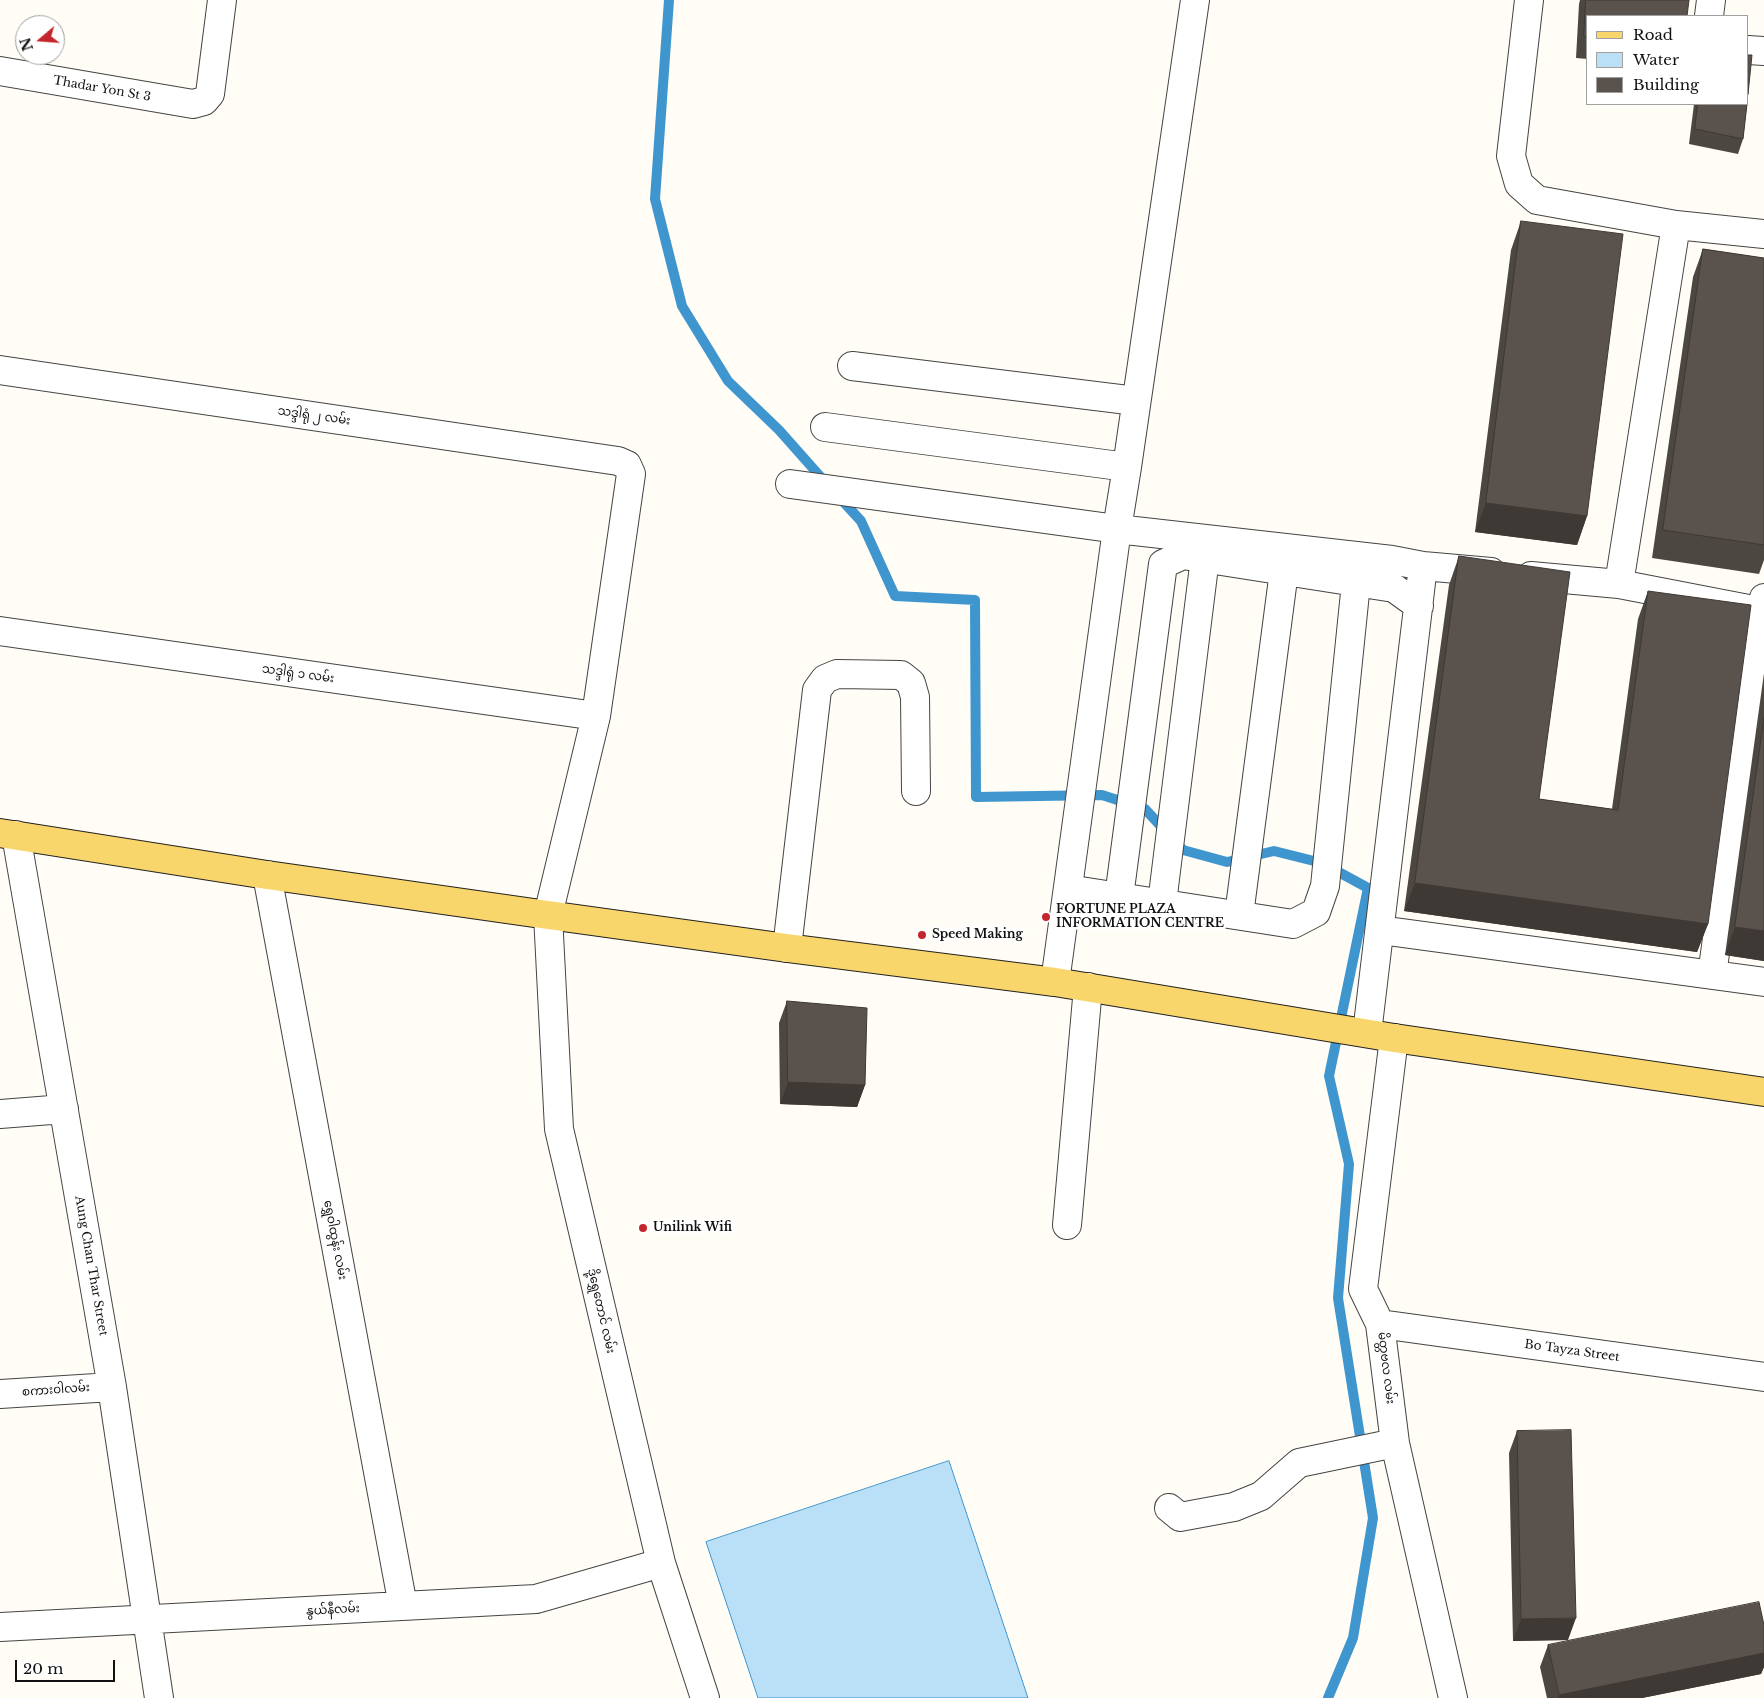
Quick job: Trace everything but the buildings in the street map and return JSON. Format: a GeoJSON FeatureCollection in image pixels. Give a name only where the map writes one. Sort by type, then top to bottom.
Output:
{"type":"FeatureCollection","features":[{"type":"Feature","properties":{"kind":"main road"},"geometry":{"type":"LineString","coordinates":[[8,834],[268,875],[548,915],[1055,982],[1394,1038],[1764,1092]]}},
{"type":"Feature","properties":{"kind":"street","name":"Thadar Yon St 3"},"geometry":{"type":"LineString","coordinates":[[0,71],[192,104],[204,101],[210,94],[222,0]]}},
{"type":"Feature","properties":{"kind":"street"},"geometry":{"type":"LineString","coordinates":[[1055,982],[1117,529],[1194,0]]}},
{"type":"Feature","properties":{"kind":"street"},"geometry":{"type":"LineString","coordinates":[[1529,0],[1511,156],[1519,184],[1537,200],[1676,225],[1764,234]]}},
{"type":"Feature","properties":{"kind":"street"},"geometry":{"type":"LineString","coordinates":[[1709,15],[1711,0]]}},
{"type":"Feature","properties":{"kind":"street"},"geometry":{"type":"LineString","coordinates":[[1749,50],[1764,51]]}},
{"type":"Feature","properties":{"kind":"street"},"geometry":{"type":"LineString","coordinates":[[1619,584],[1676,225]]}},
{"type":"Feature","properties":{"kind":"street"},"geometry":{"type":"LineString","coordinates":[[852,366],[1136,401]]}},
{"type":"Feature","properties":{"kind":"street","name":"သဒ္ဒါရုံ ၂ လမ်း"},"geometry":{"type":"LineString","coordinates":[[0,370],[618,461],[627,465]]}},
{"type":"Feature","properties":{"kind":"street"},"geometry":{"type":"LineString","coordinates":[[826,427],[1127,467]]}},
{"type":"Feature","properties":{"kind":"street","name":"ဒို့ရွှေတောင် လမ်း"},"geometry":{"type":"LineString","coordinates":[[627,465],[631,474],[596,716],[548,915],[559,1129],[661,1563],[705,1698]]}},
{"type":"Feature","properties":{"kind":"street"},"geometry":{"type":"LineString","coordinates":[[790,484],[1117,529],[1392,560],[1423,566],[1619,584],[1763,608],[1712,975]]}},
{"type":"Feature","properties":{"kind":"street"},"geometry":{"type":"LineString","coordinates":[[1119,897],[1164,564],[1183,555],[1394,588],[1419,606]]}},
{"type":"Feature","properties":{"kind":"street"},"geometry":{"type":"LineString","coordinates":[[1162,903],[1205,558]]}},
{"type":"Feature","properties":{"kind":"street"},"geometry":{"type":"LineString","coordinates":[[1367,1033],[1423,566]]}},
{"type":"Feature","properties":{"kind":"street"},"geometry":{"type":"LineString","coordinates":[[1239,915],[1284,571]]}},
{"type":"Feature","properties":{"kind":"street"},"geometry":{"type":"LineString","coordinates":[[1068,889],[1293,924],[1316,912],[1325,886],[1356,583]]}},
{"type":"Feature","properties":{"kind":"street","name":"သဒ္ဒါရုံ ၁ လမ်း"},"geometry":{"type":"LineString","coordinates":[[0,631],[596,716]]}},
{"type":"Feature","properties":{"kind":"street"},"geometry":{"type":"LineString","coordinates":[[787,948],[817,690],[825,679],[837,674],[901,675],[910,683],[916,697],[916,791]]}},
{"type":"Feature","properties":{"kind":"street","name":"Aung Chan Thar Street"},"geometry":{"type":"LineString","coordinates":[[8,834],[64,1109],[112,1387],[160,1698]]}},
{"type":"Feature","properties":{"kind":"street","name":"ရွှေဝါထွန်း လမ်း"},"geometry":{"type":"LineString","coordinates":[[268,875],[403,1606]]}},
{"type":"Feature","properties":{"kind":"street"},"geometry":{"type":"LineString","coordinates":[[1380,930],[1764,982]]}},
{"type":"Feature","properties":{"kind":"street"},"geometry":{"type":"LineString","coordinates":[[1067,1224],[1088,987]]}},
{"type":"Feature","properties":{"kind":"street","name":"မိတ္တဗလ လမ်း"},"geometry":{"type":"LineString","coordinates":[[1394,1038],[1363,1290],[1380,1324],[1383,1446],[1453,1698]]}},
{"type":"Feature","properties":{"kind":"street"},"geometry":{"type":"LineString","coordinates":[[0,1114],[64,1109]]}},
{"type":"Feature","properties":{"kind":"street","name":"Bo Tayza Street"},"geometry":{"type":"LineString","coordinates":[[1380,1324],[1764,1377]]}},
{"type":"Feature","properties":{"kind":"street","name":"စကား၀ါလမ်း"},"geometry":{"type":"LineString","coordinates":[[0,1394],[112,1387]]}},
{"type":"Feature","properties":{"kind":"street"},"geometry":{"type":"LineString","coordinates":[[1168,1508],[1180,1517],[1234,1508],[1261,1496],[1299,1463],[1383,1446]]}},
{"type":"Feature","properties":{"kind":"street","name":"နွယ်နီလမ်း"},"geometry":{"type":"LineString","coordinates":[[0,1627],[536,1599],[661,1563]]}},
{"type":"Feature","properties":{"kind":"water"},"geometry":{"type":"Polygon","coordinates":[[[949,1461],[1028,1698],[758,1698],[706,1542],[949,1461]]]}},
{"type":"Feature","properties":{"kind":"waterway"},"geometry":{"type":"LineString","coordinates":[[669,0],[655,199],[682,306],[728,381],[779,430],[826,483]]}},
{"type":"Feature","properties":{"kind":"waterway"},"geometry":{"type":"LineString","coordinates":[[839,497],[861,521],[895,596],[975,600],[976,797],[1102,795],[1145,809],[1183,850],[1227,862],[1274,851],[1322,863],[1368,888],[1329,1076],[1349,1164],[1338,1298],[1373,1518],[1353,1638],[1328,1698]]}},
{"type":"Feature","properties":{"kind":"place","name":"FORTUNE PLAZA INFORMATION CENTRE"},"geometry":{"type":"Point","coordinates":[1046,917]}},
{"type":"Feature","properties":{"kind":"place","name":"Speed Making"},"geometry":{"type":"Point","coordinates":[922,935]}},
{"type":"Feature","properties":{"kind":"place","name":"Unilink Wifi"},"geometry":{"type":"Point","coordinates":[643,1228]}}]}
